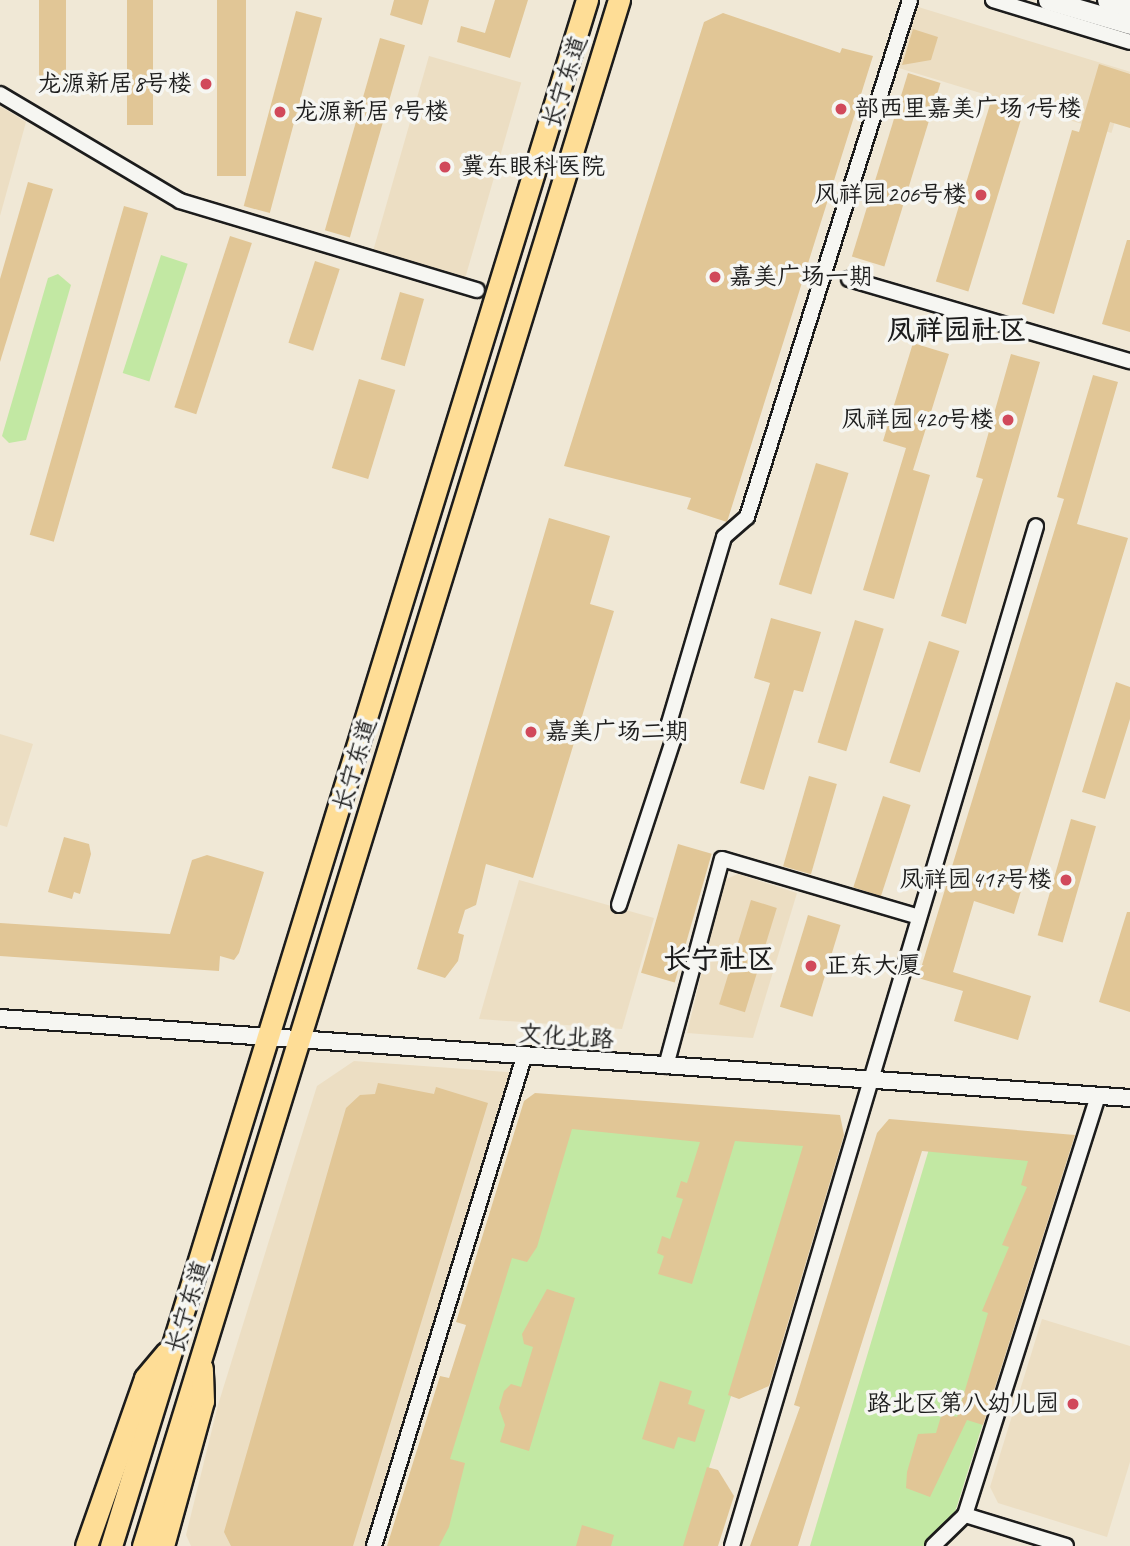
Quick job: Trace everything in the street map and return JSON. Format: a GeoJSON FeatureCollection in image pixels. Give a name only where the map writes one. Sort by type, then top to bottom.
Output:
{"type":"FeatureCollection","features":[{"type":"Feature","properties":{"kind":"main road","name":"长宁东道"},"geometry":{"type":"LineString","coordinates":[[111,1546],[587,0]]}},
{"type":"Feature","properties":{"kind":"main road","name":"长宁东道"},"geometry":{"type":"LineString","coordinates":[[143,1546],[201,1350],[619,0]]}},
{"type":"Feature","properties":{"kind":"main road"},"geometry":{"type":"LineString","coordinates":[[1048,0],[1130,24]]}},
{"type":"Feature","properties":{"kind":"main road"},"geometry":{"type":"LineString","coordinates":[[1107,0],[1130,7]]}},
{"type":"Feature","properties":{"kind":"main road"},"geometry":{"type":"LineString","coordinates":[[86,1546],[145,1378],[174,1343]]}},
{"type":"Feature","properties":{"kind":"main road"},"geometry":{"type":"LineString","coordinates":[[163,1546],[203,1401],[201,1350]]}},
{"type":"Feature","properties":{"kind":"street"},"geometry":{"type":"LineString","coordinates":[[619,905],[673,741],[669,723],[724,537],[747,517],[910,0]]}},
{"type":"Feature","properties":{"kind":"street"},"geometry":{"type":"LineString","coordinates":[[993,0],[1130,42]]}},
{"type":"Feature","properties":{"kind":"street"},"geometry":{"type":"LineString","coordinates":[[0,94],[180,201],[477,290]]}},
{"type":"Feature","properties":{"kind":"street"},"geometry":{"type":"LineString","coordinates":[[849,279],[1130,361]]}},
{"type":"Feature","properties":{"kind":"street"},"geometry":{"type":"LineString","coordinates":[[733,1546],[916,916],[1036,526]]}},
{"type":"Feature","properties":{"kind":"street"},"geometry":{"type":"LineString","coordinates":[[666,1066],[722,859],[916,916]]}},
{"type":"Feature","properties":{"kind":"street","name":"文化北路"},"geometry":{"type":"LineString","coordinates":[[0,1017],[296,1042],[1130,1098]]}},
{"type":"Feature","properties":{"kind":"street"},"geometry":{"type":"LineString","coordinates":[[374,1546],[524,1057]]}},
{"type":"Feature","properties":{"kind":"street"},"geometry":{"type":"LineString","coordinates":[[933,1546],[965,1515],[1098,1096]]}},
{"type":"Feature","properties":{"kind":"street"},"geometry":{"type":"LineString","coordinates":[[965,1515],[1022,1540],[1066,1546]]}},
{"type":"Feature","properties":{"kind":"shaded area"},"geometry":{"type":"Polygon","coordinates":[[[915,6],[1130,72],[1111,133],[896,67],[915,6]]]}},
{"type":"Feature","properties":{"kind":"shaded area","name":"冀东眼科医院"},"geometry":{"type":"Polygon","coordinates":[[[429,56],[521,82],[465,280],[372,253],[429,56]]]}},
{"type":"Feature","properties":{"kind":"shaded area"},"geometry":{"type":"Polygon","coordinates":[[[0,106],[26,122],[0,216],[0,106]]]}},
{"type":"Feature","properties":{"kind":"shaded area"},"geometry":{"type":"Polygon","coordinates":[[[0,734],[33,744],[7,827],[0,825],[0,734]]]}},
{"type":"Feature","properties":{"kind":"shaded area"},"geometry":{"type":"Polygon","coordinates":[[[738,874],[797,893],[753,1038],[687,1033],[724,880],[738,874]]]}},
{"type":"Feature","properties":{"kind":"shaded area"},"geometry":{"type":"Polygon","coordinates":[[[519,880],[654,918],[622,1029],[479,1019],[519,880]]]}},
{"type":"Feature","properties":{"kind":"shaded area"},"geometry":{"type":"Polygon","coordinates":[[[354,1061],[519,1073],[375,1546],[191,1546],[186,1535],[218,1405],[317,1086],[354,1061]]]}},
{"type":"Feature","properties":{"kind":"shaded area","name":"路北区第八幼儿园"},"geometry":{"type":"Polygon","coordinates":[[[1042,1319],[1130,1346],[1130,1462],[1107,1537],[998,1503],[990,1487],[1042,1319]]]}},
{"type":"Feature","properties":{"kind":"green space"},"geometry":{"type":"Polygon","coordinates":[[[161,255],[188,264],[149,382],[123,373],[161,255]]]}},
{"type":"Feature","properties":{"kind":"green space"},"geometry":{"type":"Polygon","coordinates":[[[58,274],[71,285],[26,440],[9,443],[2,436],[48,278],[58,274]]]}},
{"type":"Feature","properties":{"kind":"green space"},"geometry":{"type":"Polygon","coordinates":[[[529,1126],[810,1139],[685,1546],[400,1546],[529,1126]]]}},
{"type":"Feature","properties":{"kind":"green space"},"geometry":{"type":"Polygon","coordinates":[[[929,1149],[1065,1162],[951,1525],[929,1546],[810,1546],[929,1149]]]}},
{"type":"Feature","properties":{"kind":"building"},"geometry":{"type":"Polygon","coordinates":[[[39,0],[66,0],[66,82],[39,82],[39,0]]]}},
{"type":"Feature","properties":{"kind":"building"},"geometry":{"type":"Polygon","coordinates":[[[127,0],[153,0],[153,125],[127,125],[127,0]]]}},
{"type":"Feature","properties":{"kind":"building"},"geometry":{"type":"Polygon","coordinates":[[[217,0],[246,0],[246,176],[217,176],[217,0]]]}},
{"type":"Feature","properties":{"kind":"building"},"geometry":{"type":"Polygon","coordinates":[[[394,0],[429,0],[422,25],[390,15],[394,0]]]}},
{"type":"Feature","properties":{"kind":"building"},"geometry":{"type":"Polygon","coordinates":[[[495,0],[528,0],[510,58],[457,42],[461,26],[485,33],[495,0]]]}},
{"type":"Feature","properties":{"kind":"building","name":"龙源新居9号楼"},"geometry":{"type":"Polygon","coordinates":[[[296,11],[322,18],[270,213],[244,206],[296,11]]]}},
{"type":"Feature","properties":{"kind":"building","name":"嘉美广场一期"},"geometry":{"type":"Polygon","coordinates":[[[723,13],[840,53],[842,48],[873,56],[727,522],[687,509],[691,498],[564,466],[704,22],[723,13]]]}},
{"type":"Feature","properties":{"kind":"building"},"geometry":{"type":"Polygon","coordinates":[[[913,29],[938,37],[931,60],[902,65],[913,29]]]}},
{"type":"Feature","properties":{"kind":"building"},"geometry":{"type":"Polygon","coordinates":[[[380,38],[405,45],[350,237],[325,230],[380,38]]]}},
{"type":"Feature","properties":{"kind":"building"},"geometry":{"type":"Polygon","coordinates":[[[1099,64],[1130,74],[1130,128],[1110,122],[1054,314],[1022,304],[1072,130],[1079,132],[1099,64]]]}},
{"type":"Feature","properties":{"kind":"building"},"geometry":{"type":"Polygon","coordinates":[[[908,73],[941,83],[884,267],[852,257],[908,73]]]}},
{"type":"Feature","properties":{"kind":"building","name":"风祥园206号楼"},"geometry":{"type":"Polygon","coordinates":[[[992,98],[1025,108],[968,292],[936,282],[992,98]]]}},
{"type":"Feature","properties":{"kind":"building"},"geometry":{"type":"Polygon","coordinates":[[[28,182],[53,189],[0,362],[0,279],[28,182]]]}},
{"type":"Feature","properties":{"kind":"building"},"geometry":{"type":"Polygon","coordinates":[[[124,206],[148,213],[54,542],[30,535],[124,206]]]}},
{"type":"Feature","properties":{"kind":"building"},"geometry":{"type":"Polygon","coordinates":[[[230,236],[252,243],[196,414],[174,407],[230,236]]]}},
{"type":"Feature","properties":{"kind":"building"},"geometry":{"type":"Polygon","coordinates":[[[1127,240],[1130,240],[1130,332],[1102,324],[1127,240]]]}},
{"type":"Feature","properties":{"kind":"building"},"geometry":{"type":"Polygon","coordinates":[[[315,261],[340,269],[313,351],[288,343],[315,261]]]}},
{"type":"Feature","properties":{"kind":"building"},"geometry":{"type":"Polygon","coordinates":[[[400,292],[424,299],[405,366],[381,359],[400,292]]]}},
{"type":"Feature","properties":{"kind":"building"},"geometry":{"type":"Polygon","coordinates":[[[913,343],[949,354],[913,470],[930,475],[894,599],[863,590],[906,448],[883,441],[913,343]]]}},
{"type":"Feature","properties":{"kind":"building"},"geometry":{"type":"Polygon","coordinates":[[[1011,354],[1040,362],[966,624],[941,616],[983,479],[976,477],[1011,354]]]}},
{"type":"Feature","properties":{"kind":"building"},"geometry":{"type":"Polygon","coordinates":[[[1093,375],[1118,382],[1077,524],[1128,538],[1014,914],[974,901],[953,972],[1031,996],[1018,1040],[954,1021],[963,991],[918,978],[1064,499],[1057,497],[1093,375]]]}},
{"type":"Feature","properties":{"kind":"building"},"geometry":{"type":"Polygon","coordinates":[[[359,379],[395,390],[368,479],[332,468],[359,379]]]}},
{"type":"Feature","properties":{"kind":"building"},"geometry":{"type":"Polygon","coordinates":[[[816,463],[849,473],[811,594],[779,584],[816,463]]]}},
{"type":"Feature","properties":{"kind":"building","name":"嘉美广场二期"},"geometry":{"type":"Polygon","coordinates":[[[549,518],[610,536],[590,604],[614,611],[533,878],[486,864],[476,905],[465,910],[458,933],[464,935],[458,961],[445,978],[417,969],[549,518]]]}},
{"type":"Feature","properties":{"kind":"building"},"geometry":{"type":"Polygon","coordinates":[[[771,618],[821,632],[803,692],[794,690],[764,790],[740,783],[770,683],[754,678],[771,618]]]}},
{"type":"Feature","properties":{"kind":"building"},"geometry":{"type":"Polygon","coordinates":[[[855,620],[884,629],[846,751],[818,742],[855,620]]]}},
{"type":"Feature","properties":{"kind":"building"},"geometry":{"type":"Polygon","coordinates":[[[929,641],[959,651],[920,773],[889,763],[929,641]]]}},
{"type":"Feature","properties":{"kind":"building"},"geometry":{"type":"Polygon","coordinates":[[[1116,682],[1130,687],[1130,719],[1105,799],[1082,792],[1116,682]]]}},
{"type":"Feature","properties":{"kind":"building"},"geometry":{"type":"Polygon","coordinates":[[[809,776],[837,784],[811,874],[783,866],[809,776]]]}},
{"type":"Feature","properties":{"kind":"building"},"geometry":{"type":"Polygon","coordinates":[[[883,796],[911,805],[881,896],[853,887],[883,796]]]}},
{"type":"Feature","properties":{"kind":"building","name":"凤祥园417号楼"},"geometry":{"type":"Polygon","coordinates":[[[1071,819],[1096,826],[1063,942],[1038,935],[1071,819]]]}},
{"type":"Feature","properties":{"kind":"building"},"geometry":{"type":"Polygon","coordinates":[[[64,837],[89,844],[91,854],[80,894],[74,892],[72,899],[48,892],[64,837]]]}},
{"type":"Feature","properties":{"kind":"building"},"geometry":{"type":"Polygon","coordinates":[[[678,844],[712,854],[675,982],[641,973],[678,844]]]}},
{"type":"Feature","properties":{"kind":"building"},"geometry":{"type":"Polygon","coordinates":[[[207,855],[264,872],[239,953],[234,960],[220,956],[219,971],[0,956],[0,923],[170,934],[192,860],[207,855]]]}},
{"type":"Feature","properties":{"kind":"building"},"geometry":{"type":"Polygon","coordinates":[[[751,900],[777,908],[745,1012],[719,1004],[751,900]]]}},
{"type":"Feature","properties":{"kind":"building"},"geometry":{"type":"Polygon","coordinates":[[[1127,912],[1130,912],[1130,1012],[1099,1002],[1127,912]]]}},
{"type":"Feature","properties":{"kind":"building","name":"正东大厦"},"geometry":{"type":"Polygon","coordinates":[[[808,915],[841,925],[812,1017],[780,1007],[808,915]]]}},
{"type":"Feature","properties":{"kind":"building"},"geometry":{"type":"Polygon","coordinates":[[[378,1083],[434,1094],[436,1087],[488,1103],[353,1546],[231,1546],[224,1532],[346,1108],[360,1095],[375,1094],[378,1083]]]}},
{"type":"Feature","properties":{"kind":"building"},"geometry":{"type":"Polygon","coordinates":[[[535,1093],[840,1115],[844,1135],[769,1386],[739,1399],[728,1395],[803,1146],[735,1141],[692,1284],[658,1274],[664,1256],[657,1253],[662,1236],[670,1239],[683,1199],[676,1197],[681,1181],[687,1183],[700,1142],[572,1129],[537,1247],[527,1262],[512,1258],[450,1459],[465,1463],[449,1527],[439,1546],[387,1546],[440,1376],[449,1378],[466,1325],[456,1322],[524,1101],[535,1093]]]}},
{"type":"Feature","properties":{"kind":"building"},"geometry":{"type":"Polygon","coordinates":[[[889,1119],[1075,1135],[983,1425],[967,1420],[930,1497],[906,1488],[907,1472],[918,1434],[936,1433],[942,1413],[957,1417],[988,1313],[982,1311],[1009,1247],[1002,1245],[1027,1187],[1021,1185],[1028,1161],[922,1151],[798,1546],[750,1546],[800,1407],[794,1405],[877,1133],[889,1119]]]}},
{"type":"Feature","properties":{"kind":"building"},"geometry":{"type":"Polygon","coordinates":[[[547,1289],[575,1298],[529,1451],[500,1442],[505,1425],[499,1408],[504,1391],[511,1384],[521,1387],[533,1347],[524,1344],[522,1334],[547,1289]]]}},
{"type":"Feature","properties":{"kind":"building"},"geometry":{"type":"Polygon","coordinates":[[[660,1381],[692,1391],[688,1404],[705,1410],[695,1442],[678,1437],[674,1449],[642,1439],[660,1381]]]}},
{"type":"Feature","properties":{"kind":"building"},"geometry":{"type":"Polygon","coordinates":[[[707,1467],[718,1470],[734,1496],[718,1546],[683,1546],[707,1467]]]}},
{"type":"Feature","properties":{"kind":"building"},"geometry":{"type":"Polygon","coordinates":[[[582,1525],[614,1535],[611,1546],[576,1546],[582,1525]]]}},
{"type":"Feature","properties":{"kind":"place","name":"龙源新居8号楼"},"geometry":{"type":"Point","coordinates":[206,84]}},
{"type":"Feature","properties":{"kind":"place","name":"部西里嘉美广场1号楼"},"geometry":{"type":"Point","coordinates":[841,109]}},
{"type":"Feature","properties":{"kind":"place","name":"龙源新居9号楼"},"geometry":{"type":"Point","coordinates":[280,112]}},
{"type":"Feature","properties":{"kind":"place","name":"冀东眼科医院"},"geometry":{"type":"Point","coordinates":[445,167]}},
{"type":"Feature","properties":{"kind":"place","name":"风祥园206号楼"},"geometry":{"type":"Point","coordinates":[981,195]}},
{"type":"Feature","properties":{"kind":"place","name":"嘉美广场一期"},"geometry":{"type":"Point","coordinates":[715,277]}},
{"type":"Feature","properties":{"kind":"place","name":"凤祥园420号楼"},"geometry":{"type":"Point","coordinates":[1008,420]}},
{"type":"Feature","properties":{"kind":"place","name":"嘉美广场二期"},"geometry":{"type":"Point","coordinates":[531,732]}},
{"type":"Feature","properties":{"kind":"place","name":"凤祥园417号楼"},"geometry":{"type":"Point","coordinates":[1066,880]}},
{"type":"Feature","properties":{"kind":"place","name":"正东大厦"},"geometry":{"type":"Point","coordinates":[811,966]}},
{"type":"Feature","properties":{"kind":"place","name":"路北区第八幼儿园"},"geometry":{"type":"Point","coordinates":[1073,1404]}},
{"type":"Feature","properties":{"kind":"district","name":"凤祥园社区"},"geometry":{"type":"Point","coordinates":[957,330]}},
{"type":"Feature","properties":{"kind":"district","name":"长宁社区"},"geometry":{"type":"Point","coordinates":[719,959]}}]}
